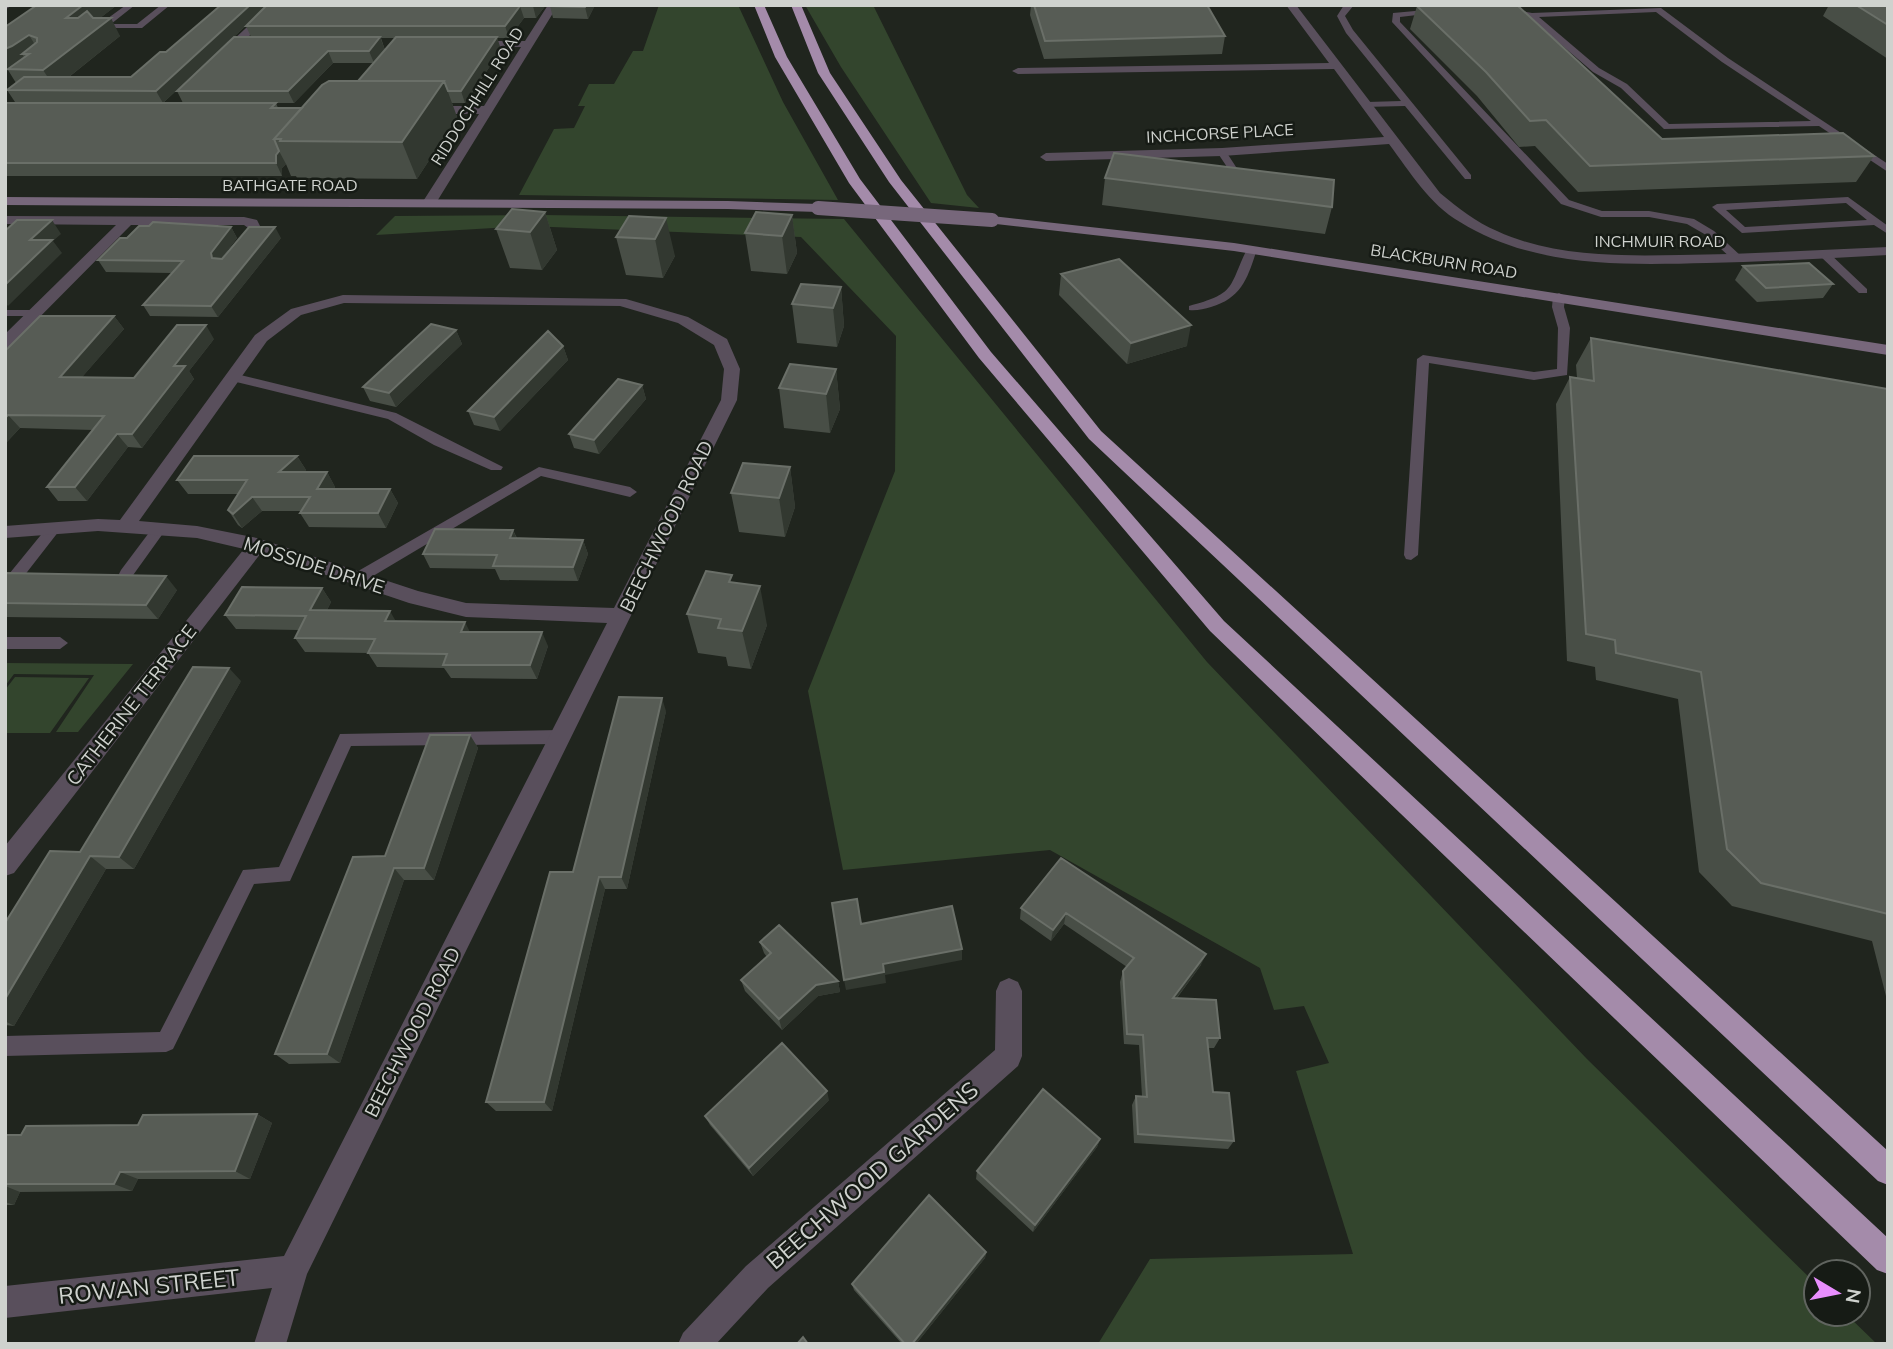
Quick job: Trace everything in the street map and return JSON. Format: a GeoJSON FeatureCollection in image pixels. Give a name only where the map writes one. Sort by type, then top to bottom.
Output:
{"type":"FeatureCollection","features":[{"type":"Feature","properties":{"kind":"highway"},"geometry":{"type":"LineString","coordinates":[[759,5],[781,57],[854,180],[985,355],[1217,626],[1888,1259]]}},
{"type":"Feature","properties":{"kind":"highway"},"geometry":{"type":"LineString","coordinates":[[796,5],[824,73],[896,182],[1095,435],[1888,1171]]}},
{"type":"Feature","properties":{"kind":"main road","name":"BATHGATE ROAD"},"geometry":{"type":"LineString","coordinates":[[5,201],[818,208]]}},
{"type":"Feature","properties":{"kind":"main road","name":"BLACKBURN ROAD"},"geometry":{"type":"LineString","coordinates":[[818,208],[1142,234],[1559,296],[1888,350]]}},
{"type":"Feature","properties":{"kind":"street"},"geometry":{"type":"LineString","coordinates":[[216,62],[278,5]]}},
{"type":"Feature","properties":{"kind":"street","name":"RIDDOCHHILL ROAD"},"geometry":{"type":"LineString","coordinates":[[429,204],[553,5]]}},
{"type":"Feature","properties":{"kind":"street","name":"INCHMUIR ROAD"},"geometry":{"type":"LineString","coordinates":[[1291,5],[1435,196],[1450,210],[1501,238],[1525,246],[1599,260],[1737,258],[1888,251]]}},
{"type":"Feature","properties":{"kind":"street"},"geometry":{"type":"LineString","coordinates":[[235,44],[249,44]]}},
{"type":"Feature","properties":{"kind":"street"},"geometry":{"type":"LineString","coordinates":[[463,44],[528,44]]}},
{"type":"Feature","properties":{"kind":"street"},"geometry":{"type":"LineString","coordinates":[[1018,71],[1336,66]]}},
{"type":"Feature","properties":{"kind":"street"},"geometry":{"type":"LineString","coordinates":[[419,110],[486,110]]}},
{"type":"Feature","properties":{"kind":"street","name":"INCHCORSE PLACE"},"geometry":{"type":"LineString","coordinates":[[1046,157],[1222,152],[1395,140]]}},
{"type":"Feature","properties":{"kind":"street"},"geometry":{"type":"LineString","coordinates":[[5,220],[244,221],[252,223],[252,231]]}},
{"type":"Feature","properties":{"kind":"street"},"geometry":{"type":"LineString","coordinates":[[5,343],[128,220]]}},
{"type":"Feature","properties":{"kind":"street","name":"BEECHWOOD ROAD"},"geometry":{"type":"LineString","coordinates":[[127,526],[261,338],[296,312],[343,299],[621,302],[683,320],[721,342],[732,369],[729,400],[293,1270],[270,1344]]}},
{"type":"Feature","properties":{"kind":"street","name":"MOSSIDE DRIVE"},"geometry":{"type":"LineString","coordinates":[[5,532],[127,526],[197,532],[257,545],[416,598],[466,610],[622,616]]}},
{"type":"Feature","properties":{"kind":"street","name":"CATHERINE TERRACE"},"geometry":{"type":"LineString","coordinates":[[5,865],[257,545]]}},
{"type":"Feature","properties":{"kind":"street","name":"BEECHWOOD GARDENS"},"geometry":{"type":"LineString","coordinates":[[694,1344],[757,1277],[1007,1056],[1009,991]]}},
{"type":"Feature","properties":{"kind":"street","name":"ROWAN STREET"},"geometry":{"type":"LineString","coordinates":[[5,1302],[293,1270]]}},
{"type":"Feature","properties":{"kind":"lane"},"geometry":{"type":"LineString","coordinates":[[131,5],[103,26],[139,26],[166,5]]}},
{"type":"Feature","properties":{"kind":"lane"},"geometry":{"type":"LineString","coordinates":[[1350,5],[1344,9],[1341,16],[1349,31],[1468,177]]}},
{"type":"Feature","properties":{"kind":"lane"},"geometry":{"type":"LineString","coordinates":[[1493,10],[1532,15],[1658,10],[1725,60],[1888,169]]}},
{"type":"Feature","properties":{"kind":"lane"},"geometry":{"type":"LineString","coordinates":[[1443,11],[1396,15],[1396,22],[1565,202],[1601,214],[1649,214],[1690,221],[1710,233],[1737,258]]}},
{"type":"Feature","properties":{"kind":"lane"},"geometry":{"type":"LineString","coordinates":[[1532,15],[1596,70],[1624,86],[1682,141]]}},
{"type":"Feature","properties":{"kind":"lane"},"geometry":{"type":"LineString","coordinates":[[1367,105],[1408,103]]}},
{"type":"Feature","properties":{"kind":"lane"},"geometry":{"type":"LineString","coordinates":[[1667,127],[1821,123]]}},
{"type":"Feature","properties":{"kind":"lane"},"geometry":{"type":"LineString","coordinates":[[1203,171],[1233,170],[1222,152]]}},
{"type":"Feature","properties":{"kind":"lane"},"geometry":{"type":"LineString","coordinates":[[1877,222],[1742,230],[1717,207],[1848,200],[1877,222],[1888,231]]}},
{"type":"Feature","properties":{"kind":"lane"},"geometry":{"type":"LineString","coordinates":[[1193,308],[1220,302],[1239,288],[1252,249]]}},
{"type":"Feature","properties":{"kind":"lane"},"geometry":{"type":"LineString","coordinates":[[1824,254],[1863,291]]}},
{"type":"Feature","properties":{"kind":"lane"},"geometry":{"type":"LineString","coordinates":[[1411,555],[1423,359],[1534,376],[1563,372],[1565,351],[1559,296]]}},
{"type":"Feature","properties":{"kind":"lane"},"geometry":{"type":"LineString","coordinates":[[5,313],[35,313]]}},
{"type":"Feature","properties":{"kind":"lane"},"geometry":{"type":"LineString","coordinates":[[232,377],[392,416],[439,442],[496,467]]}},
{"type":"Feature","properties":{"kind":"lane"},"geometry":{"type":"LineString","coordinates":[[358,578],[539,471],[631,492]]}},
{"type":"Feature","properties":{"kind":"lane"},"geometry":{"type":"LineString","coordinates":[[5,590],[54,528]]}},
{"type":"Feature","properties":{"kind":"lane"},"geometry":{"type":"LineString","coordinates":[[126,574],[159,529]]}},
{"type":"Feature","properties":{"kind":"lane"},"geometry":{"type":"LineString","coordinates":[[5,643],[60,643]]}},
{"type":"Feature","properties":{"kind":"lane"},"geometry":{"type":"LineString","coordinates":[[5,1046],[166,1042],[249,876],[284,875],[346,739],[560,737]]}},
{"type":"Feature","properties":{"kind":"green space"},"geometry":{"type":"Polygon","coordinates":[[[659,5],[738,5],[783,102],[838,200],[519,195],[554,129],[574,128],[585,106],[578,106],[589,84],[614,84],[633,51],[643,51],[659,5]]]}},
{"type":"Feature","properties":{"kind":"green space"},"geometry":{"type":"Polygon","coordinates":[[[805,5],[873,5],[967,195],[979,208],[931,203],[841,67],[805,5]]]}},
{"type":"Feature","properties":{"kind":"green space"},"geometry":{"type":"Polygon","coordinates":[[[395,216],[844,219],[1207,662],[1587,1059],[1802,1270],[1802,1328],[1860,1328],[1877,1344],[1098,1344],[1150,1259],[1353,1254],[1296,1071],[1329,1063],[1304,1006],[1274,1010],[1260,968],[1050,850],[843,870],[808,691],[895,471],[896,336],[801,237],[527,226],[376,235],[395,216]]]}},
{"type":"Feature","properties":{"kind":"green space"},"geometry":{"type":"Polygon","coordinates":[[[5,663],[133,664],[78,732],[56,732],[94,675],[14,674],[5,686],[5,663]]]}},
{"type":"Feature","properties":{"kind":"green space"},"geometry":{"type":"Polygon","coordinates":[[[15,677],[89,678],[50,733],[5,733],[5,690],[15,677]]]}},
{"type":"Feature","properties":{"kind":"building"},"geometry":{"type":"Polygon","coordinates":[[[37,5],[83,5],[66,18],[78,18],[87,11],[93,18],[111,18],[43,70],[8,69],[29,54],[22,54],[37,42],[37,38],[29,35],[5,49],[5,27],[37,5]]]}},
{"type":"Feature","properties":{"kind":"building"},"geometry":{"type":"Polygon","coordinates":[[[221,5],[250,5],[156,91],[7,90],[24,77],[131,77],[160,52],[166,52],[221,5]]]}},
{"type":"Feature","properties":{"kind":"building"},"geometry":{"type":"Polygon","coordinates":[[[267,5],[534,5],[520,6],[505,26],[246,26],[267,5]]]}},
{"type":"Feature","properties":{"kind":"building"},"geometry":{"type":"Polygon","coordinates":[[[550,5],[586,5],[585,7],[550,5]]]}},
{"type":"Feature","properties":{"kind":"building"},"geometry":{"type":"Polygon","coordinates":[[[1034,5],[1207,5],[1225,36],[1045,41],[1034,5]]]}},
{"type":"Feature","properties":{"kind":"building"},"geometry":{"type":"Polygon","coordinates":[[[1517,5],[1662,139],[1843,133],[1874,156],[1590,166],[1546,120],[1530,121],[1486,72],[1417,6],[1517,5]]]}},
{"type":"Feature","properties":{"kind":"building"},"geometry":{"type":"Polygon","coordinates":[[[1856,5],[1888,5],[1888,25],[1856,5]]]}},
{"type":"Feature","properties":{"kind":"building"},"geometry":{"type":"Polygon","coordinates":[[[234,37],[380,37],[369,51],[328,51],[288,91],[177,91],[234,37]]]}},
{"type":"Feature","properties":{"kind":"building"},"geometry":{"type":"Polygon","coordinates":[[[396,37],[497,37],[461,91],[448,91],[444,81],[358,81],[396,37]]]}},
{"type":"Feature","properties":{"kind":"building"},"geometry":{"type":"Polygon","coordinates":[[[329,81],[444,81],[402,142],[274,139],[322,85],[329,81]]]}},
{"type":"Feature","properties":{"kind":"building"},"geometry":{"type":"Polygon","coordinates":[[[5,103],[276,103],[271,108],[302,108],[274,139],[279,151],[276,163],[5,163],[5,103]]]}},
{"type":"Feature","properties":{"kind":"building"},"geometry":{"type":"Polygon","coordinates":[[[1114,153],[1334,180],[1332,207],[1105,178],[1114,153]]]}},
{"type":"Feature","properties":{"kind":"building"},"geometry":{"type":"Polygon","coordinates":[[[512,209],[545,212],[530,232],[496,229],[512,209]]]}},
{"type":"Feature","properties":{"kind":"building"},"geometry":{"type":"Polygon","coordinates":[[[756,212],[792,215],[782,236],[745,233],[756,212]]]}},
{"type":"Feature","properties":{"kind":"building"},"geometry":{"type":"Polygon","coordinates":[[[629,216],[666,218],[655,239],[616,237],[629,216]]]}},
{"type":"Feature","properties":{"kind":"building"},"geometry":{"type":"Polygon","coordinates":[[[17,220],[52,220],[30,240],[52,240],[5,285],[5,231],[17,220]]]}},
{"type":"Feature","properties":{"kind":"building"},"geometry":{"type":"Polygon","coordinates":[[[153,222],[231,227],[211,253],[212,258],[222,259],[249,227],[275,227],[211,306],[143,305],[183,261],[98,260],[120,238],[127,238],[139,226],[149,226],[153,222]]]}},
{"type":"Feature","properties":{"kind":"building"},"geometry":{"type":"Polygon","coordinates":[[[1119,259],[1191,325],[1131,343],[1061,274],[1119,259]]]}},
{"type":"Feature","properties":{"kind":"building"},"geometry":{"type":"Polygon","coordinates":[[[1809,263],[1833,284],[1766,288],[1743,266],[1809,263]]]}},
{"type":"Feature","properties":{"kind":"building"},"geometry":{"type":"Polygon","coordinates":[[[801,284],[841,287],[833,308],[792,304],[801,284]]]}},
{"type":"Feature","properties":{"kind":"building"},"geometry":{"type":"Polygon","coordinates":[[[40,316],[114,316],[60,377],[134,378],[177,325],[206,325],[174,366],[185,366],[132,434],[117,434],[75,487],[47,487],[104,416],[8,415],[5,418],[5,351],[40,316]]]}},
{"type":"Feature","properties":{"kind":"building"},"geometry":{"type":"Polygon","coordinates":[[[431,324],[456,330],[389,393],[363,387],[431,324]]]}},
{"type":"Feature","properties":{"kind":"building"},"geometry":{"type":"Polygon","coordinates":[[[548,331],[563,346],[494,417],[468,411],[548,331]]]}},
{"type":"Feature","properties":{"kind":"building"},"geometry":{"type":"Polygon","coordinates":[[[1591,338],[1888,389],[1888,914],[1761,883],[1727,849],[1701,672],[1616,653],[1615,640],[1586,634],[1570,377],[1594,381],[1591,338]]]}},
{"type":"Feature","properties":{"kind":"building"},"geometry":{"type":"Polygon","coordinates":[[[790,364],[836,369],[826,394],[779,388],[790,364]]]}},
{"type":"Feature","properties":{"kind":"building"},"geometry":{"type":"Polygon","coordinates":[[[618,379],[642,385],[594,440],[569,434],[618,379]]]}},
{"type":"Feature","properties":{"kind":"building"},"geometry":{"type":"Polygon","coordinates":[[[194,456],[297,456],[279,472],[327,472],[317,489],[390,489],[378,513],[300,513],[310,497],[252,497],[233,514],[228,510],[247,480],[177,480],[194,456]]]}},
{"type":"Feature","properties":{"kind":"building"},"geometry":{"type":"Polygon","coordinates":[[[743,463],[790,467],[779,498],[731,493],[743,463]]]}},
{"type":"Feature","properties":{"kind":"building"},"geometry":{"type":"Polygon","coordinates":[[[435,529],[513,530],[510,538],[583,540],[573,567],[493,566],[497,555],[423,554],[435,529]]]}},
{"type":"Feature","properties":{"kind":"building"},"geometry":{"type":"Polygon","coordinates":[[[706,571],[732,575],[729,582],[760,586],[742,631],[718,628],[721,619],[687,614],[706,571]]]}},
{"type":"Feature","properties":{"kind":"building"},"geometry":{"type":"Polygon","coordinates":[[[5,573],[166,576],[146,605],[5,603],[5,573]]]}},
{"type":"Feature","properties":{"kind":"building"},"geometry":{"type":"Polygon","coordinates":[[[242,587],[322,588],[310,610],[390,611],[385,621],[465,622],[461,632],[542,632],[530,665],[443,665],[447,654],[368,653],[375,639],[295,638],[306,616],[225,615],[242,587]]]}},
{"type":"Feature","properties":{"kind":"building"},"geometry":{"type":"Polygon","coordinates":[[[193,667],[229,668],[119,857],[90,856],[5,999],[5,923],[50,851],[80,852],[193,667]]]}},
{"type":"Feature","properties":{"kind":"building"},"geometry":{"type":"Polygon","coordinates":[[[619,697],[662,698],[621,877],[599,877],[544,1102],[486,1102],[550,872],[573,872],[619,697]]]}},
{"type":"Feature","properties":{"kind":"building"},"geometry":{"type":"Polygon","coordinates":[[[430,735],[470,735],[424,868],[394,868],[327,1054],[275,1054],[353,857],[385,856],[430,735]]]}},
{"type":"Feature","properties":{"kind":"building"},"geometry":{"type":"Polygon","coordinates":[[[1061,858],[1206,954],[1173,998],[1216,1000],[1220,1038],[1207,1038],[1213,1092],[1229,1093],[1234,1141],[1138,1134],[1136,1096],[1147,1097],[1143,1035],[1127,1034],[1123,971],[1134,958],[1066,913],[1053,930],[1021,908],[1061,858]]]}},
{"type":"Feature","properties":{"kind":"building"},"geometry":{"type":"Polygon","coordinates":[[[857,899],[861,924],[952,906],[962,949],[883,964],[884,972],[844,980],[832,903],[857,899]]]}},
{"type":"Feature","properties":{"kind":"building"},"geometry":{"type":"Polygon","coordinates":[[[779,925],[838,981],[816,985],[779,1019],[741,980],[771,953],[760,942],[779,925]]]}},
{"type":"Feature","properties":{"kind":"building"},"geometry":{"type":"Polygon","coordinates":[[[782,1043],[827,1091],[749,1168],[705,1116],[782,1043]]]}},
{"type":"Feature","properties":{"kind":"building"},"geometry":{"type":"Polygon","coordinates":[[[1043,1089],[1100,1139],[1035,1225],[977,1171],[1043,1089]]]}},
{"type":"Feature","properties":{"kind":"building"},"geometry":{"type":"Polygon","coordinates":[[[257,1114],[235,1171],[120,1172],[114,1184],[5,1184],[5,1135],[21,1135],[26,1126],[138,1125],[143,1115],[257,1114]]]}},
{"type":"Feature","properties":{"kind":"building"},"geometry":{"type":"Polygon","coordinates":[[[929,1195],[986,1252],[912,1344],[905,1344],[852,1284],[929,1195]]]}},
{"type":"Feature","properties":{"kind":"building"},"geometry":{"type":"Polygon","coordinates":[[[803,1337],[808,1344],[797,1344],[803,1337]]]}}]}
